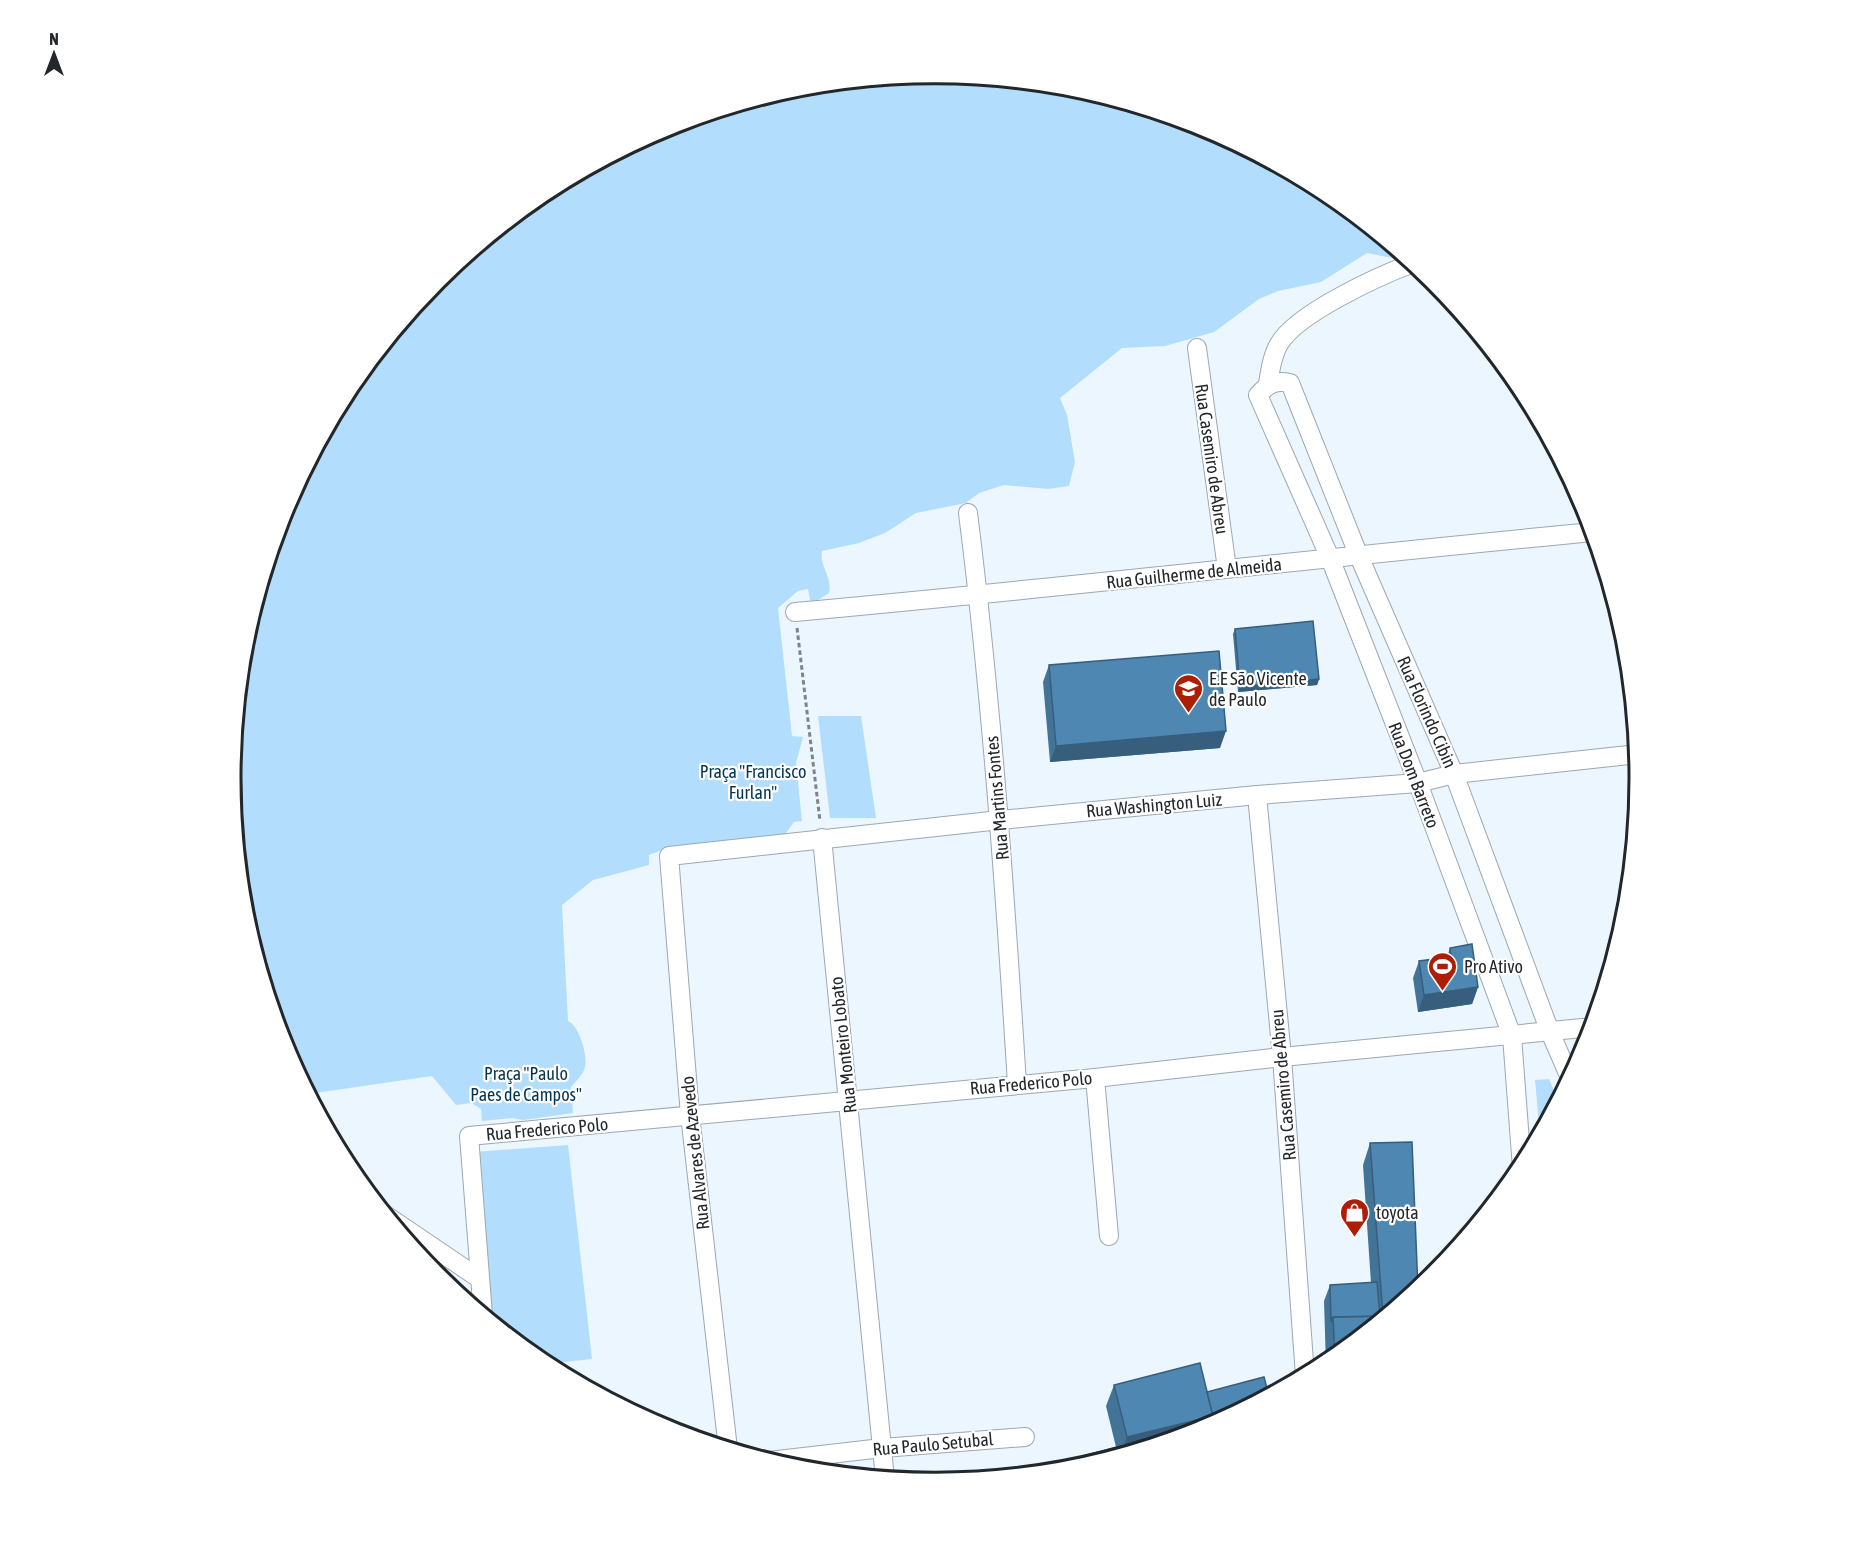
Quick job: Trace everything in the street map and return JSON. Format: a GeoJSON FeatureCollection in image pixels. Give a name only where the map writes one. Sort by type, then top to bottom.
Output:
{"type":"FeatureCollection","features":[{"type":"Feature","properties":{"kind":"street"},"geometry":{"type":"LineString","coordinates":[[1263,389],[1279,343],[1298,322],[1377,277],[1404,266]]}},
{"type":"Feature","properties":{"kind":"street","name":"Rua Casemiro de Abreu"},"geometry":{"type":"LineString","coordinates":[[1197,348],[1227,569]]}},
{"type":"Feature","properties":{"kind":"street","name":"Rua Florindo Cibin"},"geometry":{"type":"LineString","coordinates":[[1263,389],[1280,381],[1290,383],[1358,554],[1454,774],[1550,1032],[1566,1069]]}},
{"type":"Feature","properties":{"kind":"street","name":"Rua Dom Barreto"},"geometry":{"type":"LineString","coordinates":[[1263,389],[1418,783],[1512,1036],[1521,1150]]}},
{"type":"Feature","properties":{"kind":"street","name":"Rua Martins Fontes"},"geometry":{"type":"LineString","coordinates":[[968,513],[1000,820],[1017,1084]]}},
{"type":"Feature","properties":{"kind":"street","name":"Rua Guilherme de Almeida"},"geometry":{"type":"LineString","coordinates":[[795,612],[978,596],[1358,554],[1585,533]]}},
{"type":"Feature","properties":{"kind":"street","name":"Rua Washington Luiz"},"geometry":{"type":"LineString","coordinates":[[669,856],[1000,820],[1257,795],[1418,783],[1454,774],[1629,755]]}},
{"type":"Feature","properties":{"kind":"street","name":"Rua Casemiro de Abreu"},"geometry":{"type":"LineString","coordinates":[[1257,795],[1282,1057],[1304,1366]]}},
{"type":"Feature","properties":{"kind":"street","name":"Rua Monteiro Lobato"},"geometry":{"type":"LineString","coordinates":[[822,838],[884,1471]]}},
{"type":"Feature","properties":{"kind":"street","name":"Rua Alvares de Azevedo"},"geometry":{"type":"LineString","coordinates":[[669,856],[690,1115],[727,1441]]}},
{"type":"Feature","properties":{"kind":"street","name":"Rua Frederico Polo"},"geometry":{"type":"LineString","coordinates":[[480,1279],[469,1136],[1095,1078],[1282,1057],[1583,1028]]}},
{"type":"Feature","properties":{"kind":"street"},"geometry":{"type":"LineString","coordinates":[[1095,1078],[1109,1236]]}},
{"type":"Feature","properties":{"kind":"street"},"geometry":{"type":"LineString","coordinates":[[409,1231],[480,1279],[482,1305]]}},
{"type":"Feature","properties":{"kind":"street","name":"Rua Paulo Setubal"},"geometry":{"type":"LineString","coordinates":[[793,1458],[882,1448],[1025,1437]]}},
{"type":"Feature","properties":{"kind":"path"},"geometry":{"type":"LineString","coordinates":[[795,612],[822,838]]}},
{"type":"Feature","properties":{"kind":"green space"},"geometry":{"type":"Polygon","coordinates":[[[935,84],[980,85],[1070,97],[1158,121],[1201,137],[1282,177],[1321,201],[1396,259],[1367,253],[1321,282],[1278,291],[1259,299],[1214,332],[1165,346],[1122,348],[1060,398],[1067,415],[1075,462],[1069,486],[1048,489],[1004,485],[979,493],[966,503],[916,513],[885,533],[859,543],[822,551],[822,562],[830,588],[829,593],[815,602],[810,600],[808,589],[798,591],[778,608],[792,736],[803,737],[796,763],[802,821],[794,822],[780,841],[665,849],[649,855],[649,865],[593,880],[562,905],[568,1021],[579,1034],[586,1062],[583,1073],[571,1087],[573,1113],[523,1120],[512,1118],[482,1121],[481,1109],[471,1103],[456,1105],[432,1076],[316,1093],[277,1002],[254,914],[246,869],[242,824],[242,733],[246,688],[264,599],[277,555],[312,471],[334,431],[384,356],[444,287],[477,256],[549,201],[588,177],[669,137],[712,121],[800,97],[890,85],[935,84]]]}},
{"type":"Feature","properties":{"kind":"green space"},"geometry":{"type":"Polygon","coordinates":[[[818,716],[861,716],[876,818],[830,818],[818,716]]]}},
{"type":"Feature","properties":{"kind":"green space"},"geometry":{"type":"Polygon","coordinates":[[[1549,1079],[1555,1092],[1539,1121],[1535,1080],[1549,1079]]]}},
{"type":"Feature","properties":{"kind":"green space"},"geometry":{"type":"Polygon","coordinates":[[[568,1145],[592,1359],[559,1362],[486,1308],[474,1152],[568,1145]]]}},
{"type":"Feature","properties":{"kind":"building"},"geometry":{"type":"Polygon","coordinates":[[[1313,621],[1319,679],[1240,687],[1235,629],[1313,621]]]}},
{"type":"Feature","properties":{"kind":"building"},"geometry":{"type":"Polygon","coordinates":[[[1219,651],[1226,731],[1056,746],[1049,665],[1219,651]]]}},
{"type":"Feature","properties":{"kind":"building"},"geometry":{"type":"Polygon","coordinates":[[[1472,944],[1478,987],[1424,995],[1419,961],[1451,957],[1450,948],[1472,944]]]}},
{"type":"Feature","properties":{"kind":"building"},"geometry":{"type":"Polygon","coordinates":[[[1412,1142],[1418,1278],[1383,1309],[1370,1143],[1412,1142]]]}},
{"type":"Feature","properties":{"kind":"building"},"geometry":{"type":"Polygon","coordinates":[[[1377,1282],[1380,1312],[1374,1316],[1333,1317],[1331,1322],[1330,1285],[1377,1282]]]}},
{"type":"Feature","properties":{"kind":"building"},"geometry":{"type":"Polygon","coordinates":[[[1374,1316],[1334,1346],[1333,1317],[1374,1316]]]}},
{"type":"Feature","properties":{"kind":"building"},"geometry":{"type":"Polygon","coordinates":[[[1200,1363],[1213,1415],[1127,1437],[1114,1385],[1200,1363]]]}},
{"type":"Feature","properties":{"kind":"building"},"geometry":{"type":"Polygon","coordinates":[[[1264,1377],[1267,1388],[1213,1415],[1207,1392],[1264,1377]]]}},
{"type":"Feature","properties":{"kind":"building"},"geometry":{"type":"Polygon","coordinates":[[[1137,1442],[1115,1449],[1067,1460],[1137,1442]]]}},
{"type":"Feature","properties":{"kind":"place","name":"E.E São Vicente de Paulo"},"geometry":{"type":"Point","coordinates":[1188,714]}},
{"type":"Feature","properties":{"kind":"place","name":"Pro Ativo"},"geometry":{"type":"Point","coordinates":[1443,992]}},
{"type":"Feature","properties":{"kind":"place","name":"toyota"},"geometry":{"type":"Point","coordinates":[1355,1238]}},
{"type":"Feature","properties":{"kind":"park label","name":"Praça \"Francisco Furlan\""},"geometry":{"type":"Point","coordinates":[753,781]}},
{"type":"Feature","properties":{"kind":"park label","name":"Praça \"Paulo Paes de Campos\""},"geometry":{"type":"Point","coordinates":[526,1083]}}]}
